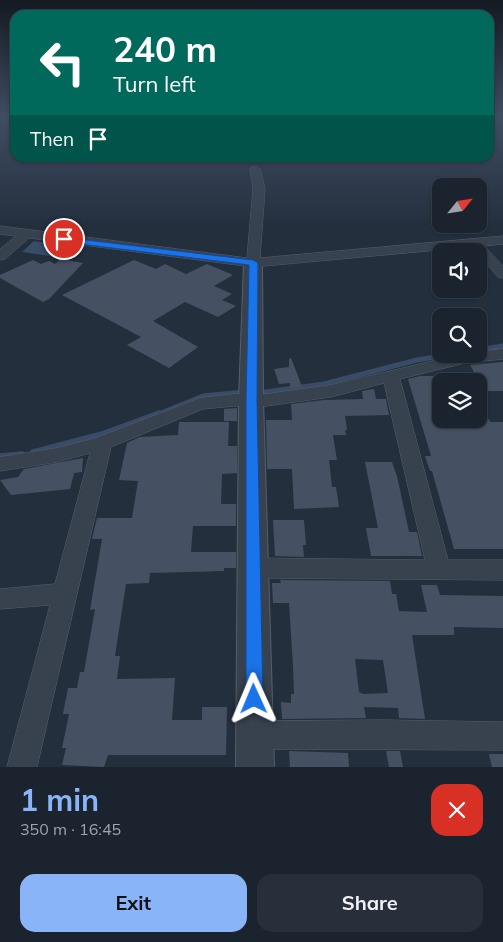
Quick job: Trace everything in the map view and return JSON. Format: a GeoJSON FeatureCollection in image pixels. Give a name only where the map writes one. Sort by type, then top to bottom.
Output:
{"type":"FeatureCollection","features":[{"type":"Feature","properties":{"kind":"street"},"geometry":{"type":"LineString","coordinates":[[255,169],[259,189],[253,263],[251,400],[255,751],[384,734],[503,736]]}},
{"type":"Feature","properties":{"kind":"street"},"geometry":{"type":"LineString","coordinates":[[0,230],[253,263],[503,240]]}},
{"type":"Feature","properties":{"kind":"street"},"geometry":{"type":"LineString","coordinates":[[0,256],[26,234]]}},
{"type":"Feature","properties":{"kind":"street"},"geometry":{"type":"LineString","coordinates":[[474,242],[503,274]]}},
{"type":"Feature","properties":{"kind":"street"},"geometry":{"type":"LineString","coordinates":[[0,464],[57,455],[102,443],[200,404],[266,400],[331,391],[465,358],[503,354]]}},
{"type":"Feature","properties":{"kind":"street"},"geometry":{"type":"LineString","coordinates":[[391,377],[439,569]]}},
{"type":"Feature","properties":{"kind":"street"},"geometry":{"type":"LineString","coordinates":[[22,767],[102,443]]}},
{"type":"Feature","properties":{"kind":"street"},"geometry":{"type":"LineString","coordinates":[[253,568],[503,570]]}},
{"type":"Feature","properties":{"kind":"street"},"geometry":{"type":"LineString","coordinates":[[0,599],[65,593]]}},
{"type":"Feature","properties":{"kind":"water"},"geometry":{"type":"Polygon","coordinates":[[[34,241],[75,247],[64,258],[22,252],[34,241]]]}},
{"type":"Feature","properties":{"kind":"building"},"geometry":{"type":"Polygon","coordinates":[[[60,259],[83,263],[49,299],[43,302],[0,278],[0,275],[33,260],[41,264],[49,261],[55,264],[60,259]]]}},
{"type":"Feature","properties":{"kind":"building"},"geometry":{"type":"Polygon","coordinates":[[[134,260],[156,269],[165,264],[186,274],[207,264],[233,275],[214,286],[232,294],[222,300],[236,306],[218,317],[185,302],[153,321],[198,347],[169,368],[127,345],[141,337],[62,295],[134,260]]]}},
{"type":"Feature","properties":{"kind":"building"},"geometry":{"type":"Polygon","coordinates":[[[291,358],[302,387],[290,389],[290,383],[279,384],[274,369],[289,367],[289,359],[291,358]]]}},
{"type":"Feature","properties":{"kind":"building"},"geometry":{"type":"Polygon","coordinates":[[[503,362],[503,391],[487,391],[487,373],[474,373],[470,365],[503,362]]]}},
{"type":"Feature","properties":{"kind":"building"},"geometry":{"type":"Polygon","coordinates":[[[432,376],[432,428],[487,428],[487,419],[490,422],[503,422],[503,549],[454,549],[432,471],[430,471],[425,456],[431,456],[408,379],[432,376]]]}},
{"type":"Feature","properties":{"kind":"building"},"geometry":{"type":"Polygon","coordinates":[[[374,389],[376,399],[386,399],[389,415],[345,416],[346,435],[333,435],[337,460],[329,460],[332,487],[336,487],[339,507],[294,509],[292,469],[267,469],[266,420],[292,420],[291,404],[324,400],[363,399],[362,391],[374,389]]]}},
{"type":"Feature","properties":{"kind":"building"},"geometry":{"type":"Polygon","coordinates":[[[237,408],[237,421],[224,421],[224,409],[237,408]]]}},
{"type":"Feature","properties":{"kind":"building"},"geometry":{"type":"Polygon","coordinates":[[[179,422],[229,422],[228,446],[237,446],[237,473],[222,474],[221,504],[236,504],[236,526],[193,526],[191,552],[236,552],[236,568],[224,568],[224,571],[150,573],[149,583],[126,584],[115,656],[120,656],[117,679],[175,678],[172,720],[202,720],[202,707],[227,707],[226,755],[108,755],[104,767],[62,765],[66,748],[62,748],[69,714],[63,714],[68,688],[77,688],[80,672],[84,672],[95,609],[90,610],[102,539],[92,539],[97,518],[132,518],[138,481],[119,480],[127,443],[140,437],[178,435],[179,422]]]}},
{"type":"Feature","properties":{"kind":"building"},"geometry":{"type":"Polygon","coordinates":[[[83,458],[82,472],[74,473],[70,489],[11,495],[0,480],[18,477],[24,469],[83,458]]]}},
{"type":"Feature","properties":{"kind":"building"},"geometry":{"type":"Polygon","coordinates":[[[365,462],[392,462],[397,476],[409,532],[417,532],[422,556],[371,556],[366,528],[378,528],[365,462]]]}},
{"type":"Feature","properties":{"kind":"building"},"geometry":{"type":"Polygon","coordinates":[[[273,520],[304,520],[306,545],[303,545],[304,557],[275,556],[273,520]]]}},
{"type":"Feature","properties":{"kind":"building"},"geometry":{"type":"Polygon","coordinates":[[[280,580],[390,581],[392,594],[396,594],[399,611],[427,612],[421,585],[437,585],[440,595],[503,596],[503,628],[454,627],[454,635],[412,635],[425,719],[399,718],[398,708],[364,707],[366,718],[282,719],[281,702],[291,703],[291,694],[294,694],[289,603],[273,603],[272,583],[281,583],[280,580]],[[355,659],[359,692],[363,694],[388,693],[383,660],[355,659]]]}},
{"type":"Feature","properties":{"kind":"building"},"geometry":{"type":"Polygon","coordinates":[[[289,751],[348,753],[349,767],[290,767],[289,751]]]}},
{"type":"Feature","properties":{"kind":"building"},"geometry":{"type":"Polygon","coordinates":[[[386,751],[400,751],[403,767],[389,767],[386,751]]]}},
{"type":"Feature","properties":{"kind":"building"},"geometry":{"type":"Polygon","coordinates":[[[489,754],[503,754],[503,767],[492,767],[489,754]]]}},
{"type":"Feature","properties":{"kind":"waterway"},"geometry":{"type":"LineString","coordinates":[[487,349],[503,346]]}},
{"type":"Feature","properties":{"kind":"waterway"},"geometry":{"type":"LineString","coordinates":[[258,393],[324,384],[432,358]]}},
{"type":"Feature","properties":{"kind":"waterway"},"geometry":{"type":"LineString","coordinates":[[156,415],[203,396],[244,392]]}},
{"type":"Feature","properties":{"kind":"waterway"},"geometry":{"type":"LineString","coordinates":[[33,452],[102,434],[159,413]]}},
{"type":"Feature","properties":{"kind":"waterway"},"geometry":{"type":"LineString","coordinates":[[0,456],[22,454]]}},
{"type":"Feature","properties":{"kind":"route"},"geometry":{"type":"LineString","coordinates":[[64,239],[253,263],[251,400],[254,699]]}}]}
